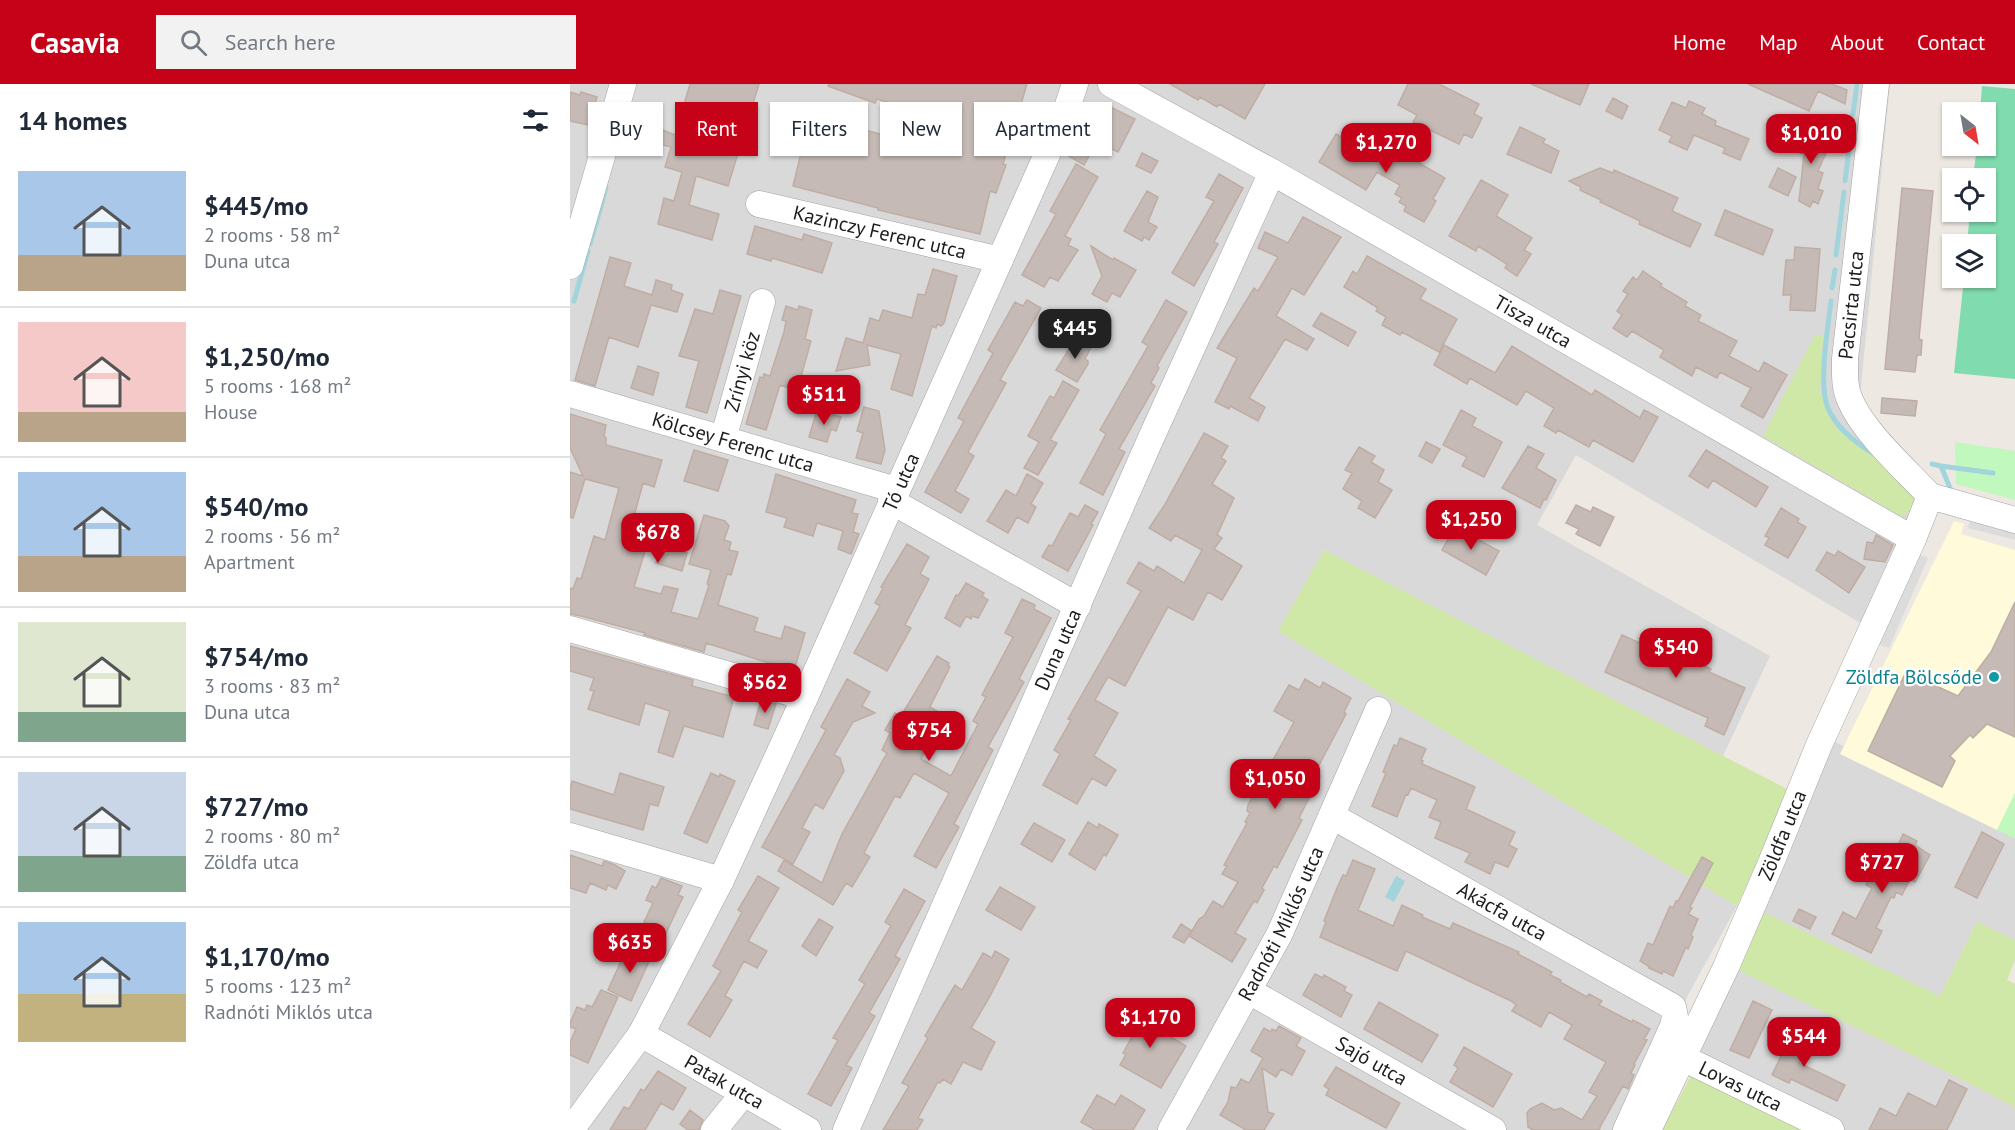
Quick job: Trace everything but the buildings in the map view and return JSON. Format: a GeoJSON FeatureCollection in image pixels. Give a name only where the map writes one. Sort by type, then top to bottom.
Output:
{"type":"FeatureCollection","features":[{"type":"Feature","properties":{"kind":"street"},"geometry":{"type":"LineString","coordinates":[[570,266],[623,84]]}},
{"type":"Feature","properties":{"kind":"street","name":"Tó utca"},"geometry":{"type":"LineString","coordinates":[[571,1130],[641,1034],[721,880],[1065,114],[1075,84]]}},
{"type":"Feature","properties":{"kind":"street","name":"Tisza utca"},"geometry":{"type":"LineString","coordinates":[[1111,84],[1272,172],[1913,539]]}},
{"type":"Feature","properties":{"kind":"street","name":"Pacsirta utca"},"geometry":{"type":"LineString","coordinates":[[1876,84],[1845,359],[1845,379],[1849,399],[1859,417],[1930,496]]}},
{"type":"Feature","properties":{"kind":"street","name":"Duna utca"},"geometry":{"type":"LineString","coordinates":[[846,1130],[1151,438],[1272,172]]}},
{"type":"Feature","properties":{"kind":"street","name":"Kazinczy Ferenc utca"},"geometry":{"type":"LineString","coordinates":[[759,204],[1000,260]]}},
{"type":"Feature","properties":{"kind":"street","name":"Zrínyi köz"},"geometry":{"type":"LineString","coordinates":[[723,439],[762,302]]}},
{"type":"Feature","properties":{"kind":"street","name":"Kölcsey Ferenc utca"},"geometry":{"type":"LineString","coordinates":[[570,394],[723,439],[894,496],[1078,606]]}},
{"type":"Feature","properties":{"kind":"street"},"geometry":{"type":"LineString","coordinates":[[1913,539],[1930,496],[2015,520]]}},
{"type":"Feature","properties":{"kind":"street","name":"Zöldfa utca"},"geometry":{"type":"LineString","coordinates":[[1648,1130],[1771,863],[1826,727],[1913,539]]}},
{"type":"Feature","properties":{"kind":"street"},"geometry":{"type":"LineString","coordinates":[[570,630],[805,697]]}},
{"type":"Feature","properties":{"kind":"street","name":"Radnóti Miklós utca"},"geometry":{"type":"LineString","coordinates":[[1171,1130],[1279,935],[1378,710]]}},
{"type":"Feature","properties":{"kind":"street","name":"Akácfa utca"},"geometry":{"type":"LineString","coordinates":[[1332,816],[1673,1007],[1675,1017],[1673,1026],[1626,1130]]}},
{"type":"Feature","properties":{"kind":"street"},"geometry":{"type":"LineString","coordinates":[[570,836],[721,880]]}},
{"type":"Feature","properties":{"kind":"street","name":"Sajó utca"},"geometry":{"type":"LineString","coordinates":[[1249,992],[1493,1130]]}},
{"type":"Feature","properties":{"kind":"street","name":"Patak utca"},"geometry":{"type":"LineString","coordinates":[[641,1034],[808,1130]]}},
{"type":"Feature","properties":{"kind":"street","name":"Lovas utca"},"geometry":{"type":"LineString","coordinates":[[1683,1058],[1831,1130]]}},
{"type":"Feature","properties":{"kind":"street"},"geometry":{"type":"LineString","coordinates":[[714,1130],[744,1093]]}},
{"type":"Feature","properties":{"kind":"shaded area"},"geometry":{"type":"Polygon","coordinates":[[[570,84],[1890,84],[1860,397],[1883,439],[1937,486],[1869,628],[1576,455],[1537,525],[1770,656],[1723,756],[1324,550],[1278,631],[1737,906],[1688,995],[1632,1130],[570,1130],[570,84]]]}},
{"type":"Feature","properties":{"kind":"shaded area"},"geometry":{"type":"Polygon","coordinates":[[[1971,515],[2015,527],[2015,540],[1968,528],[1971,515]]]}},
{"type":"Feature","properties":{"kind":"shaded area"},"geometry":{"type":"Polygon","coordinates":[[[1954,521],[1964,524],[1961,534],[2015,550],[2015,793],[1997,830],[1840,754],[1954,521]]]}},
{"type":"Feature","properties":{"kind":"shaded area"},"geometry":{"type":"Polygon","coordinates":[[[1913,552],[1928,558],[1889,648],[1873,642],[1913,552]]]}},
{"type":"Feature","properties":{"kind":"shaded area"},"geometry":{"type":"Polygon","coordinates":[[[1831,740],[2015,832],[2015,940],[1977,922],[1940,996],[1945,1071],[2015,1107],[2015,1130],[1844,1130],[1689,1056],[1831,740]]]}},
{"type":"Feature","properties":{"kind":"green space"},"geometry":{"type":"Polygon","coordinates":[[[1982,86],[2015,89],[2015,379],[1954,373],[1963,288],[1996,288],[1996,234],[1968,234],[1969,222],[1996,222],[1996,168],[1974,168],[1976,156],[1996,156],[1996,102],[1981,102],[1982,86]]]}},
{"type":"Feature","properties":{"kind":"green space"},"geometry":{"type":"Polygon","coordinates":[[[1815,335],[1823,336],[1820,392],[1836,428],[1882,462],[1916,495],[1914,510],[1901,516],[1763,436],[1815,335]]]}},
{"type":"Feature","properties":{"kind":"green space"},"geometry":{"type":"Polygon","coordinates":[[[1955,442],[2015,451],[2015,500],[1956,484],[1955,442]]]}},
{"type":"Feature","properties":{"kind":"green space"},"geometry":{"type":"Polygon","coordinates":[[[1324,550],[1791,791],[1737,906],[1278,631],[1324,550]]]}},
{"type":"Feature","properties":{"kind":"green space"},"geometry":{"type":"Polygon","coordinates":[[[2015,793],[2015,838],[1997,830],[2015,793]]]}},
{"type":"Feature","properties":{"kind":"green space"},"geometry":{"type":"Polygon","coordinates":[[[1759,910],[1940,996],[1977,922],[2015,940],[2015,960],[2007,980],[2015,984],[2015,1107],[1736,969],[1759,910]]]}},
{"type":"Feature","properties":{"kind":"green space"},"geometry":{"type":"Polygon","coordinates":[[[1693,1072],[1813,1130],[1662,1130],[1693,1072]]]}},
{"type":"Feature","properties":{"kind":"water"},"geometry":{"type":"Polygon","coordinates":[[[1396,876],[1405,881],[1394,902],[1385,897],[1396,876]]]}},
{"type":"Feature","properties":{"kind":"waterway"},"geometry":{"type":"LineString","coordinates":[[1853,114],[1857,84]]}},
{"type":"Feature","properties":{"kind":"waterway"},"geometry":{"type":"LineString","coordinates":[[1850,140],[1852,124]]}},
{"type":"Feature","properties":{"kind":"waterway"},"geometry":{"type":"LineString","coordinates":[[1845,181],[1849,150]]}},
{"type":"Feature","properties":{"kind":"waterway"},"geometry":{"type":"LineString","coordinates":[[602,203],[606,187]]}},
{"type":"Feature","properties":{"kind":"waterway"},"geometry":{"type":"LineString","coordinates":[[1836,255],[1844,192]]}},
{"type":"Feature","properties":{"kind":"waterway"},"geometry":{"type":"LineString","coordinates":[[590,244],[601,206]]}},
{"type":"Feature","properties":{"kind":"waterway"},"geometry":{"type":"LineString","coordinates":[[574,301],[588,251]]}},
{"type":"Feature","properties":{"kind":"waterway"},"geometry":{"type":"LineString","coordinates":[[1832,288],[1835,270]]}},
{"type":"Feature","properties":{"kind":"waterway"},"geometry":{"type":"LineString","coordinates":[[1831,301],[1824,371],[1825,398],[1828,408],[1841,428],[1874,454]]}},
{"type":"Feature","properties":{"kind":"waterway"},"geometry":{"type":"LineString","coordinates":[[1932,464],[1941,466],[1952,493]]}},
{"type":"Feature","properties":{"kind":"waterway"},"geometry":{"type":"LineString","coordinates":[[1941,466],[1993,473]]}},
{"type":"Feature","properties":{"kind":"place","name":"Zöldfa Bölcsőde"},"geometry":{"type":"Point","coordinates":[1994,677]}}]}
